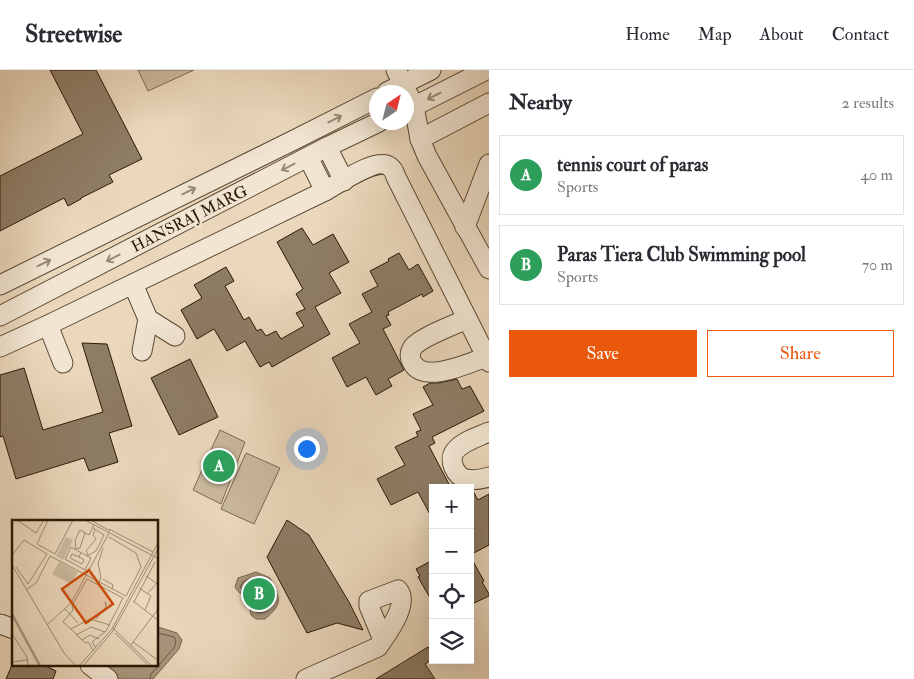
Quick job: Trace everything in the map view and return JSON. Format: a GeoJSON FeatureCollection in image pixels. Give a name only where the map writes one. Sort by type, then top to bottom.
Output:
{"type":"FeatureCollection","features":[{"type":"Feature","properties":{"kind":"street"},"geometry":{"type":"LineString","coordinates":[[396,82],[431,70]]}},
{"type":"Feature","properties":{"kind":"street"},"geometry":{"type":"LineString","coordinates":[[414,106],[486,70]]}},
{"type":"Feature","properties":{"kind":"street","name":"HANSRAJ MARG"},"geometry":{"type":"LineString","coordinates":[[0,285],[369,102]]}},
{"type":"Feature","properties":{"kind":"street"},"geometry":{"type":"LineString","coordinates":[[420,139],[489,103]]}},
{"type":"Feature","properties":{"kind":"street"},"geometry":{"type":"LineString","coordinates":[[414,120],[427,156],[489,269]]}},
{"type":"Feature","properties":{"kind":"street","name":"HANSRAJ MARG"},"geometry":{"type":"LineString","coordinates":[[0,316],[369,127]]}},
{"type":"Feature","properties":{"kind":"street"},"geometry":{"type":"LineString","coordinates":[[327,147],[344,181]]}},
{"type":"Feature","properties":{"kind":"street"},"geometry":{"type":"LineString","coordinates":[[308,157],[325,191]]}},
{"type":"Feature","properties":{"kind":"street"},"geometry":{"type":"LineString","coordinates":[[0,348],[325,191],[369,166],[377,164],[391,167],[488,359],[431,373],[424,372],[415,367],[411,361],[410,354],[412,348],[417,343],[467,319]]}},
{"type":"Feature","properties":{"kind":"street"},"geometry":{"type":"LineString","coordinates":[[465,227],[489,164]]}},
{"type":"Feature","properties":{"kind":"street"},"geometry":{"type":"LineString","coordinates":[[133,284],[148,319],[142,351]]}},
{"type":"Feature","properties":{"kind":"street"},"geometry":{"type":"LineString","coordinates":[[148,319],[175,336]]}},
{"type":"Feature","properties":{"kind":"street"},"geometry":{"type":"LineString","coordinates":[[48,325],[62,362]]}},
{"type":"Feature","properties":{"kind":"street"},"geometry":{"type":"LineString","coordinates":[[489,432],[455,450],[452,456],[452,463],[455,470],[463,478],[479,480],[489,477]]}},
{"type":"Feature","properties":{"kind":"street"},"geometry":{"type":"LineString","coordinates":[[0,624],[12,628]]}},
{"type":"Feature","properties":{"kind":"street"},"geometry":{"type":"LineString","coordinates":[[306,679],[378,647],[383,640]]}},
{"type":"Feature","properties":{"kind":"street"},"geometry":{"type":"LineString","coordinates":[[91,666],[108,679]]}},
{"type":"Feature","properties":{"kind":"shaded area"},"geometry":{"type":"Polygon","coordinates":[[[138,70],[194,70],[148,91],[138,70]]]}},
{"type":"Feature","properties":{"kind":"shaded area"},"geometry":{"type":"Polygon","coordinates":[[[220,430],[245,442],[221,504],[193,490],[220,430]]]}},
{"type":"Feature","properties":{"kind":"shaded area"},"geometry":{"type":"Polygon","coordinates":[[[246,453],[280,468],[254,524],[221,509],[246,453]]]}},
{"type":"Feature","properties":{"kind":"water"},"geometry":{"type":"Polygon","coordinates":[[[256,572],[270,578],[278,595],[278,604],[265,619],[256,619],[251,615],[248,600],[235,587],[238,578],[256,572]]]}},
{"type":"Feature","properties":{"kind":"water"},"geometry":{"type":"Polygon","coordinates":[[[159,627],[177,633],[182,640],[179,649],[153,679],[119,679],[103,666],[159,666],[159,627]]]}},
{"type":"Feature","properties":{"kind":"building"},"geometry":{"type":"Polygon","coordinates":[[[50,70],[96,70],[142,159],[109,175],[113,182],[68,206],[64,198],[0,231],[0,176],[83,134],[50,70]]]}},
{"type":"Feature","properties":{"kind":"building"},"geometry":{"type":"Polygon","coordinates":[[[302,228],[313,245],[333,234],[349,262],[329,273],[341,293],[315,307],[330,334],[272,367],[269,362],[260,367],[245,341],[227,351],[214,329],[197,339],[181,310],[202,298],[194,285],[226,267],[234,281],[225,286],[244,320],[249,317],[257,331],[261,329],[266,336],[276,331],[281,339],[304,326],[296,313],[305,309],[296,294],[303,289],[277,242],[302,228]]]}},
{"type":"Feature","properties":{"kind":"building"},"geometry":{"type":"Polygon","coordinates":[[[399,253],[409,270],[418,264],[433,291],[423,297],[422,294],[388,312],[389,315],[386,316],[391,325],[383,329],[404,370],[388,379],[392,386],[376,395],[366,377],[347,387],[332,358],[360,343],[349,324],[372,312],[362,294],[378,286],[370,271],[389,261],[388,259],[399,253]]]}},
{"type":"Feature","properties":{"kind":"building"},"geometry":{"type":"Polygon","coordinates":[[[82,343],[107,344],[132,426],[109,433],[118,462],[89,471],[84,458],[16,479],[3,436],[0,437],[0,375],[24,368],[43,430],[103,412],[82,343]]]}},
{"type":"Feature","properties":{"kind":"building"},"geometry":{"type":"Polygon","coordinates":[[[190,359],[218,417],[179,435],[151,378],[190,359]]]}},
{"type":"Feature","properties":{"kind":"building"},"geometry":{"type":"Polygon","coordinates":[[[457,379],[462,389],[470,386],[484,411],[432,437],[435,443],[429,446],[449,484],[429,484],[429,513],[418,492],[391,505],[377,479],[405,465],[395,447],[418,436],[416,432],[421,430],[413,414],[433,405],[423,387],[430,383],[457,379]]]}},
{"type":"Feature","properties":{"kind":"building"},"geometry":{"type":"Polygon","coordinates":[[[474,493],[478,500],[489,494],[489,545],[474,553],[474,493]]]}},
{"type":"Feature","properties":{"kind":"building"},"geometry":{"type":"Polygon","coordinates":[[[287,520],[309,535],[349,602],[363,630],[337,623],[307,633],[267,557],[287,520]]]}},
{"type":"Feature","properties":{"kind":"building"},"geometry":{"type":"Polygon","coordinates":[[[429,562],[429,596],[418,577],[420,576],[416,569],[429,562]]]}},
{"type":"Feature","properties":{"kind":"building"},"geometry":{"type":"Polygon","coordinates":[[[474,563],[484,581],[482,582],[489,596],[474,603],[474,563]]]}},
{"type":"Feature","properties":{"kind":"building"},"geometry":{"type":"Polygon","coordinates":[[[428,647],[429,649],[429,662],[425,664],[435,679],[376,679],[428,647]]]}},
{"type":"Feature","properties":{"kind":"building"},"geometry":{"type":"Polygon","coordinates":[[[12,665],[46,666],[56,671],[53,679],[6,679],[12,665]]]}},
{"type":"Feature","properties":{"kind":"place","name":"tennis court of paras"},"geometry":{"type":"Point","coordinates":[219,466]}},
{"type":"Feature","properties":{"kind":"place","name":"Paras Tiera Club Swimming pool"},"geometry":{"type":"Point","coordinates":[259,594]}}]}
